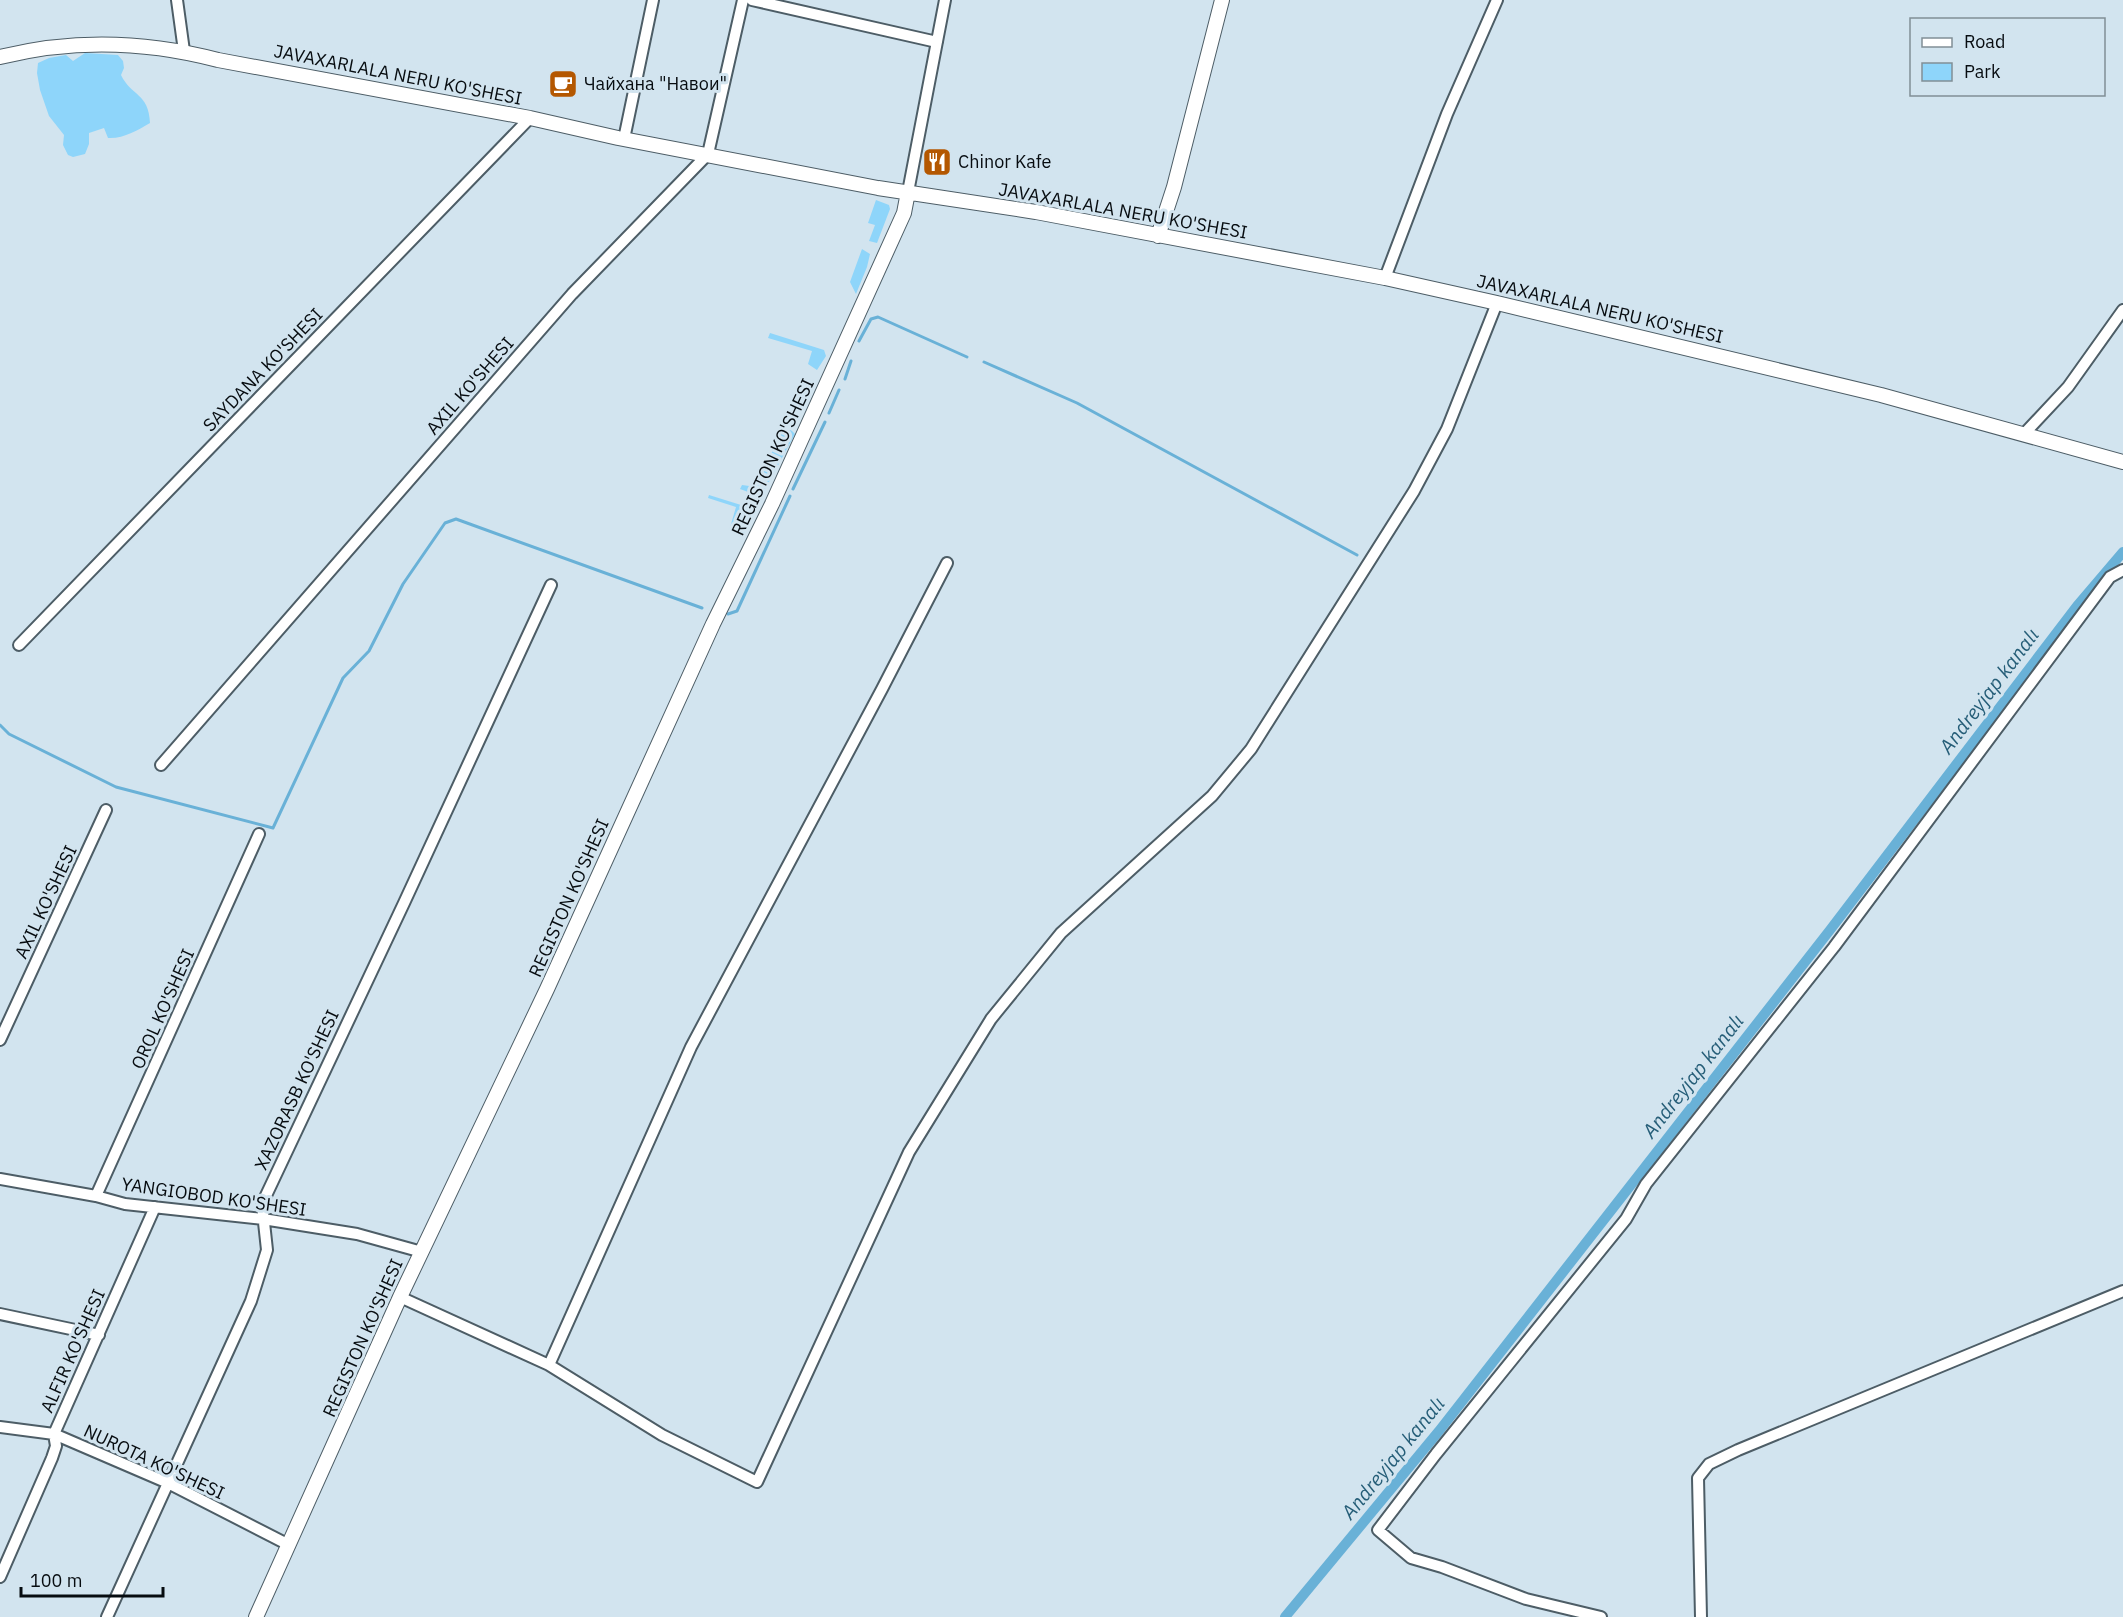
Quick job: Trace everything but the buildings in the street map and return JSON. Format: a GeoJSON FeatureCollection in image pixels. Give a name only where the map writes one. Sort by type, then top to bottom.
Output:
{"type":"FeatureCollection","features":[{"type":"Feature","properties":{"kind":"street"},"geometry":{"type":"LineString","coordinates":[[177,0],[184,51]]}},
{"type":"Feature","properties":{"kind":"street"},"geometry":{"type":"LineString","coordinates":[[624,139],[653,0]]}},
{"type":"Feature","properties":{"kind":"street"},"geometry":{"type":"LineString","coordinates":[[708,154],[743,0]]}},
{"type":"Feature","properties":{"kind":"street"},"geometry":{"type":"LineString","coordinates":[[752,0],[937,42]]}},
{"type":"Feature","properties":{"kind":"street"},"geometry":{"type":"LineString","coordinates":[[908,192],[945,0]]}},
{"type":"Feature","properties":{"kind":"street"},"geometry":{"type":"LineString","coordinates":[[1158,236],[1174,187],[1222,0]]}},
{"type":"Feature","properties":{"kind":"street"},"geometry":{"type":"LineString","coordinates":[[1384,278],[1447,114],[1497,0]]}},
{"type":"Feature","properties":{"kind":"street","name":"JAVAXARLALA NERU KO'SHESI"},"geometry":{"type":"LineString","coordinates":[[0,57],[84,44],[184,51],[218,60],[530,118],[624,139],[878,188],[1036,212],[1384,278],[1881,395],[2123,462]]}},
{"type":"Feature","properties":{"kind":"street","name":"SAYDANA KO'SHESI"},"geometry":{"type":"LineString","coordinates":[[20,645],[530,118]]}},
{"type":"Feature","properties":{"kind":"street","name":"AXIL KO'SHESI"},"geometry":{"type":"LineString","coordinates":[[161,765],[573,294],[708,154]]}},
{"type":"Feature","properties":{"kind":"street","name":"REGISTON KO'SHESI"},"geometry":{"type":"LineString","coordinates":[[256,1617],[400,1297],[548,989],[708,635],[800,442],[904,213],[908,192]]}},
{"type":"Feature","properties":{"kind":"street"},"geometry":{"type":"LineString","coordinates":[[400,1297],[549,1365],[662,1435],[757,1482],[909,1152],[991,1019],[1061,933],[1212,796],[1251,748],[1414,491],[1448,429],[1497,303]]}},
{"type":"Feature","properties":{"kind":"street"},"geometry":{"type":"LineString","coordinates":[[2024,434],[2068,387],[2123,310]]}},
{"type":"Feature","properties":{"kind":"street"},"geometry":{"type":"LineString","coordinates":[[549,1365],[691,1047],[882,689],[946,563]]}},
{"type":"Feature","properties":{"kind":"street"},"geometry":{"type":"LineString","coordinates":[[1601,1617],[1526,1599],[1411,1557],[1378,1530],[1443,1445],[1626,1219],[1646,1184],[1834,947],[2110,577],[2123,570]]}},
{"type":"Feature","properties":{"kind":"street","name":"XAZORASB KO'SHESI"},"geometry":{"type":"LineString","coordinates":[[107,1617],[251,1301],[267,1250],[262,1204],[551,585]]}},
{"type":"Feature","properties":{"kind":"street","name":"AXIL KO'SHESI"},"geometry":{"type":"LineString","coordinates":[[0,1040],[106,810]]}},
{"type":"Feature","properties":{"kind":"street","name":"OROL KO'SHESI"},"geometry":{"type":"LineString","coordinates":[[96,1196],[259,834]]}},
{"type":"Feature","properties":{"kind":"street","name":"YANGIOBOD KO'SHESI"},"geometry":{"type":"LineString","coordinates":[[0,1179],[96,1196],[125,1204],[263,1219],[357,1234],[422,1252]]}},
{"type":"Feature","properties":{"kind":"street","name":"ALFIR KO'SHESI"},"geometry":{"type":"LineString","coordinates":[[0,1577],[52,1458],[56,1446],[54,1434],[155,1207]]}},
{"type":"Feature","properties":{"kind":"street"},"geometry":{"type":"LineString","coordinates":[[1701,1617],[1698,1478],[1709,1464],[2123,1291]]}},
{"type":"Feature","properties":{"kind":"street"},"geometry":{"type":"LineString","coordinates":[[0,1314],[99,1335]]}},
{"type":"Feature","properties":{"kind":"street","name":"NUROTA KO'SHESI"},"geometry":{"type":"LineString","coordinates":[[0,1427],[54,1434],[168,1483],[289,1545]]}},
{"type":"Feature","properties":{"kind":"green space"},"geometry":{"type":"Polygon","coordinates":[[[85,53],[118,55],[123,61],[124,68],[121,75],[143,100],[149,113],[150,123],[119,137],[108,138],[104,128],[89,133],[89,144],[85,154],[73,157],[68,155],[63,145],[64,135],[49,116],[40,90],[38,63],[66,55],[73,61],[85,53]]]}},
{"type":"Feature","properties":{"kind":"green space"},"geometry":{"type":"Polygon","coordinates":[[[876,200],[889,205],[890,209],[877,243],[869,241],[875,225],[868,223],[876,200]]]}},
{"type":"Feature","properties":{"kind":"green space"},"geometry":{"type":"Polygon","coordinates":[[[862,249],[870,254],[856,294],[850,282],[862,249]]]}},
{"type":"Feature","properties":{"kind":"green space"},"geometry":{"type":"Polygon","coordinates":[[[770,333],[824,350],[826,356],[817,370],[808,364],[812,351],[768,338],[770,333]]]}},
{"type":"Feature","properties":{"kind":"green space"},"geometry":{"type":"Polygon","coordinates":[[[791,430],[795,434],[763,493],[759,496],[740,489],[742,485],[757,487],[781,431],[791,430]]]}},
{"type":"Feature","properties":{"kind":"green space"},"geometry":{"type":"Polygon","coordinates":[[[709,495],[757,510],[743,536],[729,531],[736,507],[708,498],[709,495]]]}},
{"type":"Feature","properties":{"kind":"waterway"},"geometry":{"type":"LineString","coordinates":[[859,341],[871,319],[878,317],[967,357]]}},
{"type":"Feature","properties":{"kind":"waterway"},"geometry":{"type":"LineString","coordinates":[[845,379],[851,361]]}},
{"type":"Feature","properties":{"kind":"waterway"},"geometry":{"type":"LineString","coordinates":[[984,362],[1077,403],[1357,555]]}},
{"type":"Feature","properties":{"kind":"waterway"},"geometry":{"type":"LineString","coordinates":[[829,413],[839,390]]}},
{"type":"Feature","properties":{"kind":"waterway"},"geometry":{"type":"LineString","coordinates":[[793,489],[825,422]]}},
{"type":"Feature","properties":{"kind":"waterway"},"geometry":{"type":"LineString","coordinates":[[728,614],[737,611],[790,496]]}},
{"type":"Feature","properties":{"kind":"waterway"},"geometry":{"type":"LineString","coordinates":[[0,725],[9,734],[116,787],[273,828],[343,678],[369,651],[403,584],[445,523],[456,519],[702,608]]}},
{"type":"Feature","properties":{"kind":"waterway","name":"Andreyjap kanalı"},"geometry":{"type":"LineString","coordinates":[[1285,1617],[1439,1431],[1830,930],[2077,606],[2123,552]]}},
{"type":"Feature","properties":{"kind":"place","name":"Чайхана \"Навои\""},"geometry":{"type":"Point","coordinates":[563,84]}},
{"type":"Feature","properties":{"kind":"place","name":"Chinor Kafe"},"geometry":{"type":"Point","coordinates":[937,162]}}]}
